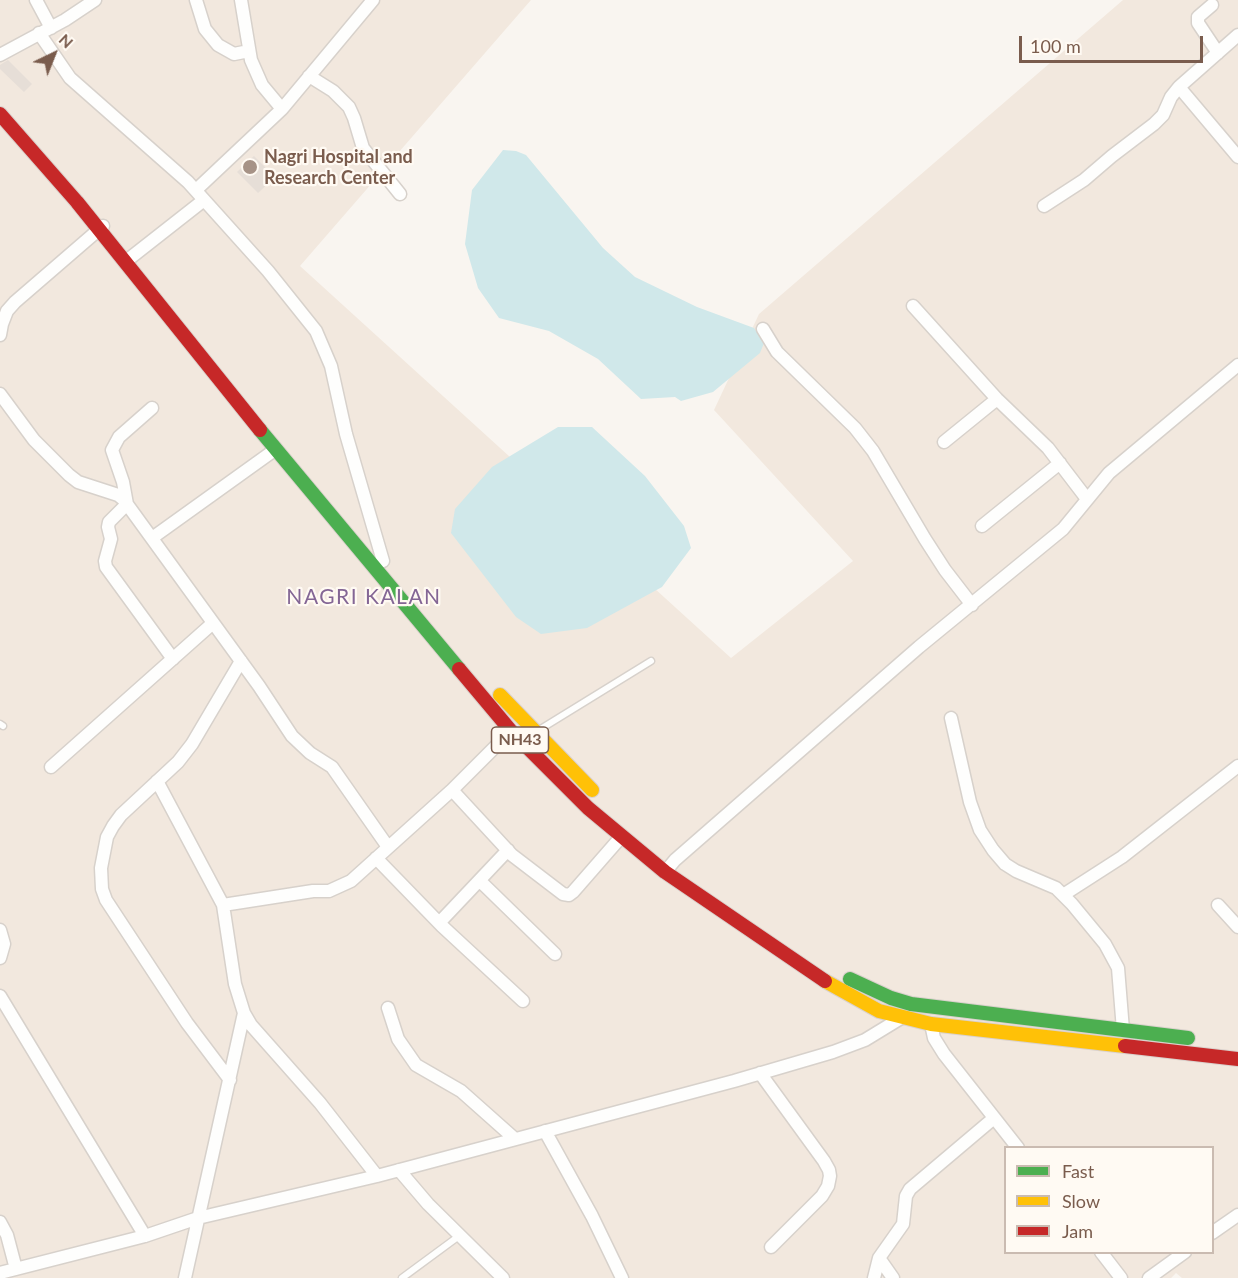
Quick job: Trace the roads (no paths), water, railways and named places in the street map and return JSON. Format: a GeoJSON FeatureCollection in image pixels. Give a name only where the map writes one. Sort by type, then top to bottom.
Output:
{"type":"FeatureCollection","features":[{"type":"Feature","properties":{"kind":"highway","name":"NH43"},"geometry":{"type":"LineString","coordinates":[[0,103],[23,127],[129,259],[446,635],[535,733],[599,796]]}},
{"type":"Feature","properties":{"kind":"highway","name":"NH43"},"geometry":{"type":"LineString","coordinates":[[0,114],[103,227]]}},
{"type":"Feature","properties":{"kind":"highway","name":"NH43"},"geometry":{"type":"LineString","coordinates":[[129,259],[276,449],[511,731],[621,837],[665,872],[835,987],[879,1011],[931,1024],[1238,1059]]}},
{"type":"Feature","properties":{"kind":"highway"},"geometry":{"type":"LineString","coordinates":[[842,974],[860,985],[911,1004],[1203,1040]]}},
{"type":"Feature","properties":{"kind":"street"},"geometry":{"type":"LineString","coordinates":[[36,0],[45,31],[70,78],[170,165],[200,195],[275,279],[316,332],[331,366],[346,434],[383,561]]}},
{"type":"Feature","properties":{"kind":"street"},"geometry":{"type":"LineString","coordinates":[[0,55],[65,21],[95,0]]}},
{"type":"Feature","properties":{"kind":"street"},"geometry":{"type":"LineString","coordinates":[[196,0],[205,29],[218,45],[234,54],[249,51]]}},
{"type":"Feature","properties":{"kind":"street"},"geometry":{"type":"LineString","coordinates":[[241,0],[249,51],[262,85],[282,109]]}},
{"type":"Feature","properties":{"kind":"street"},"geometry":{"type":"LineString","coordinates":[[129,259],[200,195],[282,109],[373,0]]}},
{"type":"Feature","properties":{"kind":"street"},"geometry":{"type":"LineString","coordinates":[[1212,5],[1198,17],[1198,23],[1218,53]]}},
{"type":"Feature","properties":{"kind":"street"},"geometry":{"type":"LineString","coordinates":[[1044,206],[1084,180],[1154,124],[1163,115],[1171,97],[1179,87],[1238,35]]}},
{"type":"Feature","properties":{"kind":"street"},"geometry":{"type":"LineString","coordinates":[[309,76],[333,91],[349,107],[363,148],[400,194]]}},
{"type":"Feature","properties":{"kind":"street"},"geometry":{"type":"LineString","coordinates":[[1179,87],[1237,154]]}},
{"type":"Feature","properties":{"kind":"street"},"geometry":{"type":"LineString","coordinates":[[0,335],[7,311],[15,302],[103,227]]}},
{"type":"Feature","properties":{"kind":"street"},"geometry":{"type":"LineString","coordinates":[[913,306],[997,399],[1048,448],[1088,499]]}},
{"type":"Feature","properties":{"kind":"street"},"geometry":{"type":"LineString","coordinates":[[763,329],[777,352],[855,428],[873,451],[930,547],[972,605]]}},
{"type":"Feature","properties":{"kind":"street"},"geometry":{"type":"LineString","coordinates":[[665,872],[919,647],[1063,529],[1109,473],[1238,364]]}},
{"type":"Feature","properties":{"kind":"street"},"geometry":{"type":"LineString","coordinates":[[0,394],[34,440],[69,475],[78,482],[118,495],[126,504],[241,661],[292,736],[310,753],[332,767],[388,847]]}},
{"type":"Feature","properties":{"kind":"street"},"geometry":{"type":"LineString","coordinates":[[944,442],[997,399]]}},
{"type":"Feature","properties":{"kind":"street"},"geometry":{"type":"LineString","coordinates":[[126,504],[123,482],[112,450],[119,437],[152,408]]}},
{"type":"Feature","properties":{"kind":"street"},"geometry":{"type":"LineString","coordinates":[[152,538],[276,449]]}},
{"type":"Feature","properties":{"kind":"street"},"geometry":{"type":"LineString","coordinates":[[982,526],[1060,464]]}},
{"type":"Feature","properties":{"kind":"street"},"geometry":{"type":"LineString","coordinates":[[126,504],[109,522],[111,539],[106,556],[106,567],[173,659]]}},
{"type":"Feature","properties":{"kind":"street"},"geometry":{"type":"LineString","coordinates":[[51,767],[213,623]]}},
{"type":"Feature","properties":{"kind":"street"},"geometry":{"type":"LineString","coordinates":[[230,1080],[187,1023],[106,900],[102,889],[101,868],[106,837],[121,815],[178,762],[192,744],[241,661]]}},
{"type":"Feature","properties":{"kind":"street"},"geometry":{"type":"LineString","coordinates":[[951,718],[970,802],[980,830],[1005,864],[1016,872],[1056,888],[1098,935],[1115,959],[1118,968],[1123,1030]]}},
{"type":"Feature","properties":{"kind":"street"},"geometry":{"type":"LineString","coordinates":[[223,905],[313,891],[329,891],[351,881],[452,789],[511,731]]}},
{"type":"Feature","properties":{"kind":"street"},"geometry":{"type":"LineString","coordinates":[[1063,895],[1130,851],[1238,766]]}},
{"type":"Feature","properties":{"kind":"street"},"geometry":{"type":"LineString","coordinates":[[157,781],[223,905],[235,984],[244,1013],[251,1025],[320,1103],[377,1176]]}},
{"type":"Feature","properties":{"kind":"street"},"geometry":{"type":"LineString","coordinates":[[452,789],[507,850],[564,894],[569,895],[580,885],[621,837]]}},
{"type":"Feature","properties":{"kind":"street"},"geometry":{"type":"LineString","coordinates":[[439,923],[507,850]]}},
{"type":"Feature","properties":{"kind":"street"},"geometry":{"type":"LineString","coordinates":[[376,858],[439,923],[523,1000]]}},
{"type":"Feature","properties":{"kind":"street"},"geometry":{"type":"LineString","coordinates":[[480,881],[555,954]]}},
{"type":"Feature","properties":{"kind":"street"},"geometry":{"type":"LineString","coordinates":[[1218,905],[1238,927]]}},
{"type":"Feature","properties":{"kind":"street"},"geometry":{"type":"LineString","coordinates":[[0,930],[4,944],[0,958]]}},
{"type":"Feature","properties":{"kind":"street"},"geometry":{"type":"LineString","coordinates":[[0,996],[145,1236]]}},
{"type":"Feature","properties":{"kind":"street"},"geometry":{"type":"LineString","coordinates":[[388,1008],[398,1039],[416,1065],[461,1091],[515,1139]]}},
{"type":"Feature","properties":{"kind":"street"},"geometry":{"type":"LineString","coordinates":[[185,1278],[244,1013]]}},
{"type":"Feature","properties":{"kind":"street"},"geometry":{"type":"LineString","coordinates":[[0,1273],[145,1236],[198,1218],[377,1176],[760,1073],[854,1044],[901,1018]]}},
{"type":"Feature","properties":{"kind":"street"},"geometry":{"type":"LineString","coordinates":[[931,1024],[934,1038],[944,1054],[1016,1146]]}},
{"type":"Feature","properties":{"kind":"street"},"geometry":{"type":"LineString","coordinates":[[760,1073],[824,1161],[830,1176],[828,1186],[822,1196],[771,1247]]}},
{"type":"Feature","properties":{"kind":"street"},"geometry":{"type":"LineString","coordinates":[[874,1278],[879,1258],[903,1224],[906,1196],[910,1189],[994,1118]]}},
{"type":"Feature","properties":{"kind":"street"},"geometry":{"type":"LineString","coordinates":[[545,1131],[592,1216],[622,1278]]}},
{"type":"Feature","properties":{"kind":"street"},"geometry":{"type":"LineString","coordinates":[[399,1170],[428,1204],[503,1278]]}},
{"type":"Feature","properties":{"kind":"street"},"geometry":{"type":"LineString","coordinates":[[1214,1232],[1238,1215]]}},
{"type":"Feature","properties":{"kind":"street"},"geometry":{"type":"LineString","coordinates":[[0,1222],[7,1235],[16,1269]]}},
{"type":"Feature","properties":{"kind":"street"},"geometry":{"type":"LineString","coordinates":[[1103,1254],[1121,1278]]}},
{"type":"Feature","properties":{"kind":"street"},"geometry":{"type":"LineString","coordinates":[[1149,1278],[1182,1254]]}},
{"type":"Feature","properties":{"kind":"street"},"geometry":{"type":"LineString","coordinates":[[879,1258],[893,1278]]}},
{"type":"Feature","properties":{"kind":"lane"},"geometry":{"type":"LineString","coordinates":[[535,733],[651,661]]}},
{"type":"Feature","properties":{"kind":"lane"},"geometry":{"type":"LineString","coordinates":[[402,1278],[459,1236]]}},
{"type":"Feature","properties":{"kind":"water"},"geometry":{"type":"Polygon","coordinates":[[[503,150],[526,155],[603,248],[635,277],[697,307],[754,328],[764,343],[760,353],[713,392],[681,401],[675,397],[641,399],[598,359],[549,331],[499,318],[478,288],[465,244],[472,190],[503,150]]]}},
{"type":"Feature","properties":{"kind":"water"},"geometry":{"type":"Polygon","coordinates":[[[558,427],[592,427],[645,476],[684,526],[691,548],[662,587],[587,628],[541,634],[516,617],[451,533],[455,509],[492,467],[558,427]]]}},
{"type":"Feature","properties":{"kind":"place","name":"Nagri Hospital and Research Center"},"geometry":{"type":"Point","coordinates":[250,167]}},
{"type":"Feature","properties":{"kind":"district","name":"NAGRI KALAN"},"geometry":{"type":"Point","coordinates":[364,597]}}]}
